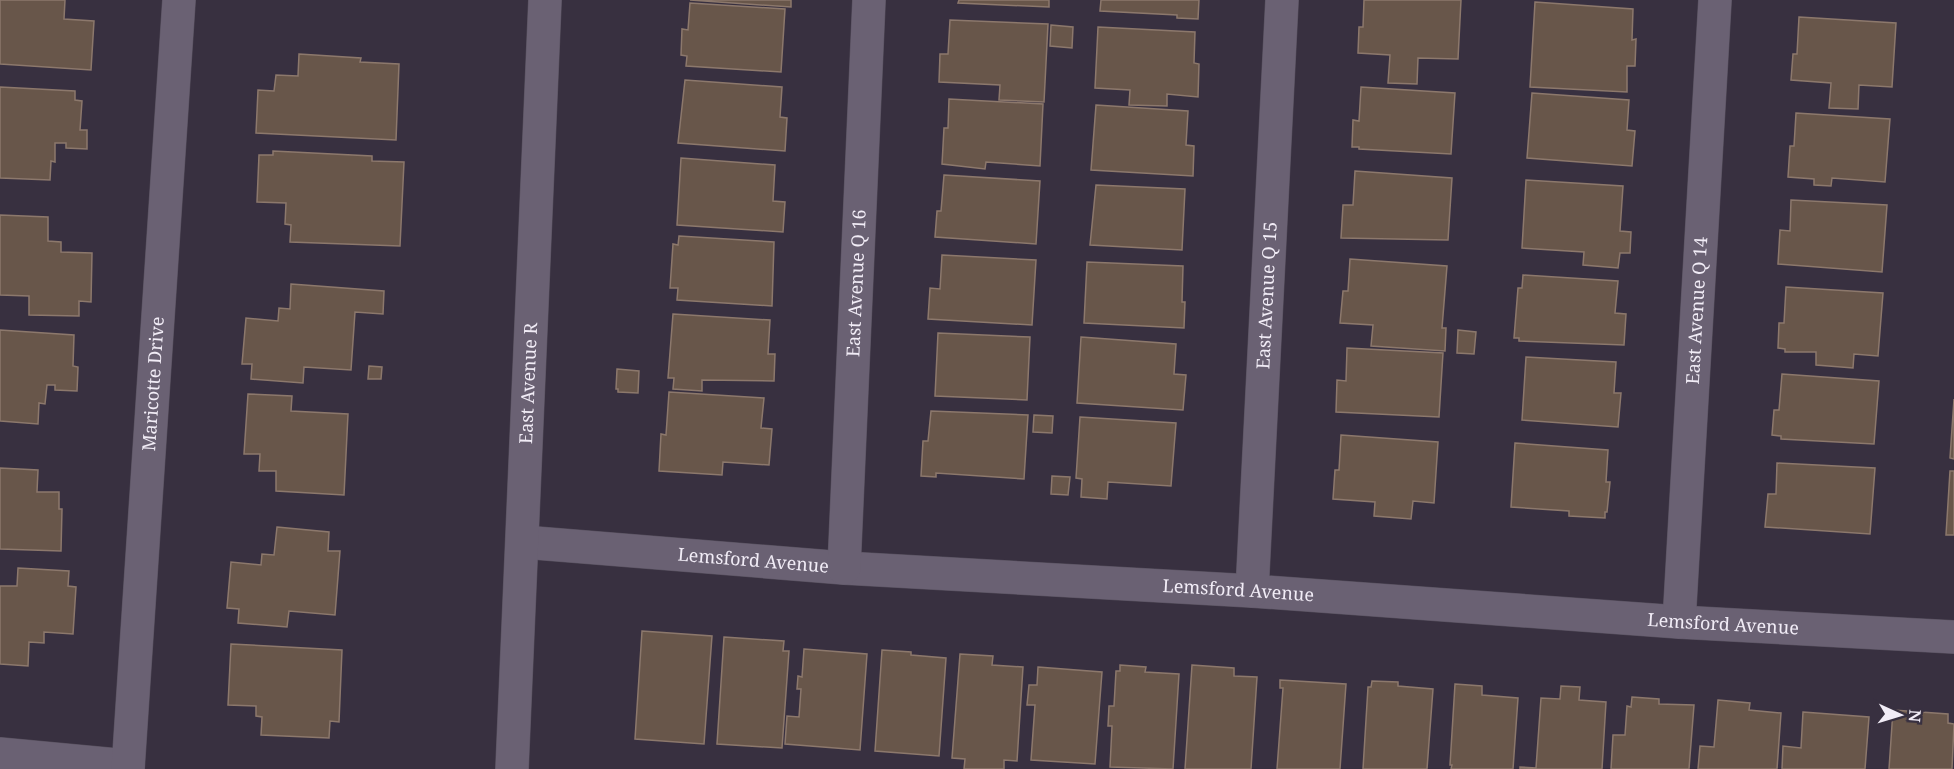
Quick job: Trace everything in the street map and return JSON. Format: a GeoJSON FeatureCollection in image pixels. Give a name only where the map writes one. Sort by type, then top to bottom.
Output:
{"type":"FeatureCollection","features":[{"type":"Feature","properties":{"kind":"street","name":"Maricotte Drive"},"geometry":{"type":"LineString","coordinates":[[128,768],[179,0]]}},
{"type":"Feature","properties":{"kind":"street","name":"East Avenue R"},"geometry":{"type":"LineString","coordinates":[[512,769],[545,0]]}},
{"type":"Feature","properties":{"kind":"street","name":"East Avenue Q 16"},"geometry":{"type":"LineString","coordinates":[[844,568],[869,0]]}},
{"type":"Feature","properties":{"kind":"street","name":"East Avenue Q 15"},"geometry":{"type":"LineString","coordinates":[[1252,591],[1282,0]]}},
{"type":"Feature","properties":{"kind":"street","name":"East Avenue Q 14"},"geometry":{"type":"LineString","coordinates":[[1679,622],[1715,0]]}},
{"type":"Feature","properties":{"kind":"street","name":"Lemsford Avenue"},"geometry":{"type":"LineString","coordinates":[[523,542],[844,568],[1252,591],[1679,622],[1954,637]]}},
{"type":"Feature","properties":{"kind":"street"},"geometry":{"type":"LineString","coordinates":[[0,754],[128,768]]}},
{"type":"Feature","properties":{"kind":"building"},"geometry":{"type":"Polygon","coordinates":[[[0,0],[65,0],[64,19],[94,21],[91,70],[0,64],[0,0]]]}},
{"type":"Feature","properties":{"kind":"building"},"geometry":{"type":"Polygon","coordinates":[[[690,0],[791,0],[791,7],[690,0]]]}},
{"type":"Feature","properties":{"kind":"building"},"geometry":{"type":"Polygon","coordinates":[[[959,0],[1049,0],[1049,7],[958,3],[959,0]]]}},
{"type":"Feature","properties":{"kind":"building"},"geometry":{"type":"Polygon","coordinates":[[[1101,0],[1199,0],[1198,19],[1177,18],[1177,15],[1100,11],[1101,0]]]}},
{"type":"Feature","properties":{"kind":"building"},"geometry":{"type":"Polygon","coordinates":[[[1364,0],[1461,0],[1458,59],[1418,58],[1417,84],[1388,83],[1390,55],[1358,53],[1359,27],[1363,27],[1364,0]]]}},
{"type":"Feature","properties":{"kind":"building"},"geometry":{"type":"Polygon","coordinates":[[[1535,2],[1633,9],[1632,40],[1636,39],[1635,66],[1627,66],[1627,92],[1530,87],[1535,2]]]}},
{"type":"Feature","properties":{"kind":"building"},"geometry":{"type":"Polygon","coordinates":[[[690,3],[785,9],[781,72],[686,66],[687,56],[681,55],[682,29],[688,30],[690,3]]]}},
{"type":"Feature","properties":{"kind":"building"},"geometry":{"type":"Polygon","coordinates":[[[1799,17],[1896,23],[1892,87],[1859,85],[1858,109],[1829,108],[1831,83],[1791,80],[1793,54],[1797,54],[1799,17]]]}},
{"type":"Feature","properties":{"kind":"building"},"geometry":{"type":"Polygon","coordinates":[[[950,20],[1048,24],[1044,102],[999,100],[1000,85],[939,82],[940,54],[948,54],[950,20]]]}},
{"type":"Feature","properties":{"kind":"building"},"geometry":{"type":"Polygon","coordinates":[[[1051,25],[1073,27],[1072,48],[1050,46],[1051,25]]]}},
{"type":"Feature","properties":{"kind":"building"},"geometry":{"type":"Polygon","coordinates":[[[1098,27],[1195,32],[1194,63],[1199,64],[1198,97],[1167,94],[1167,106],[1129,105],[1130,90],[1095,88],[1098,27]]]}},
{"type":"Feature","properties":{"kind":"building"},"geometry":{"type":"Polygon","coordinates":[[[299,54],[361,58],[360,62],[399,64],[396,140],[256,133],[258,90],[274,91],[276,75],[298,76],[299,54]]]}},
{"type":"Feature","properties":{"kind":"building"},"geometry":{"type":"Polygon","coordinates":[[[685,80],[782,87],[780,117],[787,118],[785,151],[678,143],[685,80]]]}},
{"type":"Feature","properties":{"kind":"building"},"geometry":{"type":"Polygon","coordinates":[[[0,87],[75,91],[75,100],[82,101],[80,130],[87,130],[87,149],[66,148],[66,143],[55,143],[55,162],[51,161],[50,180],[0,178],[0,87]]]}},
{"type":"Feature","properties":{"kind":"building"},"geometry":{"type":"Polygon","coordinates":[[[1361,87],[1455,93],[1451,154],[1352,147],[1353,120],[1359,121],[1361,87]]]}},
{"type":"Feature","properties":{"kind":"building"},"geometry":{"type":"Polygon","coordinates":[[[1532,93],[1629,100],[1627,130],[1635,131],[1632,166],[1527,158],[1532,93]]]}},
{"type":"Feature","properties":{"kind":"building"},"geometry":{"type":"Polygon","coordinates":[[[949,99],[1043,104],[1040,166],[986,162],[985,169],[942,164],[944,128],[948,128],[949,99]]]}},
{"type":"Feature","properties":{"kind":"building"},"geometry":{"type":"Polygon","coordinates":[[[1096,105],[1188,111],[1186,145],[1194,146],[1193,176],[1091,170],[1096,105]]]}},
{"type":"Feature","properties":{"kind":"building"},"geometry":{"type":"Polygon","coordinates":[[[1796,113],[1890,119],[1885,182],[1832,178],[1831,186],[1814,185],[1814,179],[1788,177],[1790,146],[1794,146],[1796,113]]]}},
{"type":"Feature","properties":{"kind":"building"},"geometry":{"type":"Polygon","coordinates":[[[273,151],[372,156],[372,161],[404,162],[400,246],[290,242],[291,225],[285,224],[286,203],[257,202],[259,155],[273,155],[273,151]]]}},
{"type":"Feature","properties":{"kind":"building"},"geometry":{"type":"Polygon","coordinates":[[[681,158],[775,165],[773,201],[785,202],[783,232],[677,225],[681,158]]]}},
{"type":"Feature","properties":{"kind":"building"},"geometry":{"type":"Polygon","coordinates":[[[1355,171],[1452,178],[1448,240],[1341,238],[1343,205],[1353,205],[1355,171]]]}},
{"type":"Feature","properties":{"kind":"building"},"geometry":{"type":"Polygon","coordinates":[[[944,175],[1040,181],[1036,244],[935,237],[937,211],[941,211],[944,175]]]}},
{"type":"Feature","properties":{"kind":"building"},"geometry":{"type":"Polygon","coordinates":[[[1526,180],[1623,186],[1620,231],[1631,232],[1630,253],[1620,253],[1618,268],[1583,265],[1584,252],[1522,248],[1526,180]]]}},
{"type":"Feature","properties":{"kind":"building"},"geometry":{"type":"Polygon","coordinates":[[[1096,185],[1185,189],[1182,250],[1090,245],[1096,185]]]}},
{"type":"Feature","properties":{"kind":"building"},"geometry":{"type":"Polygon","coordinates":[[[1791,200],[1887,205],[1882,272],[1778,264],[1780,230],[1790,231],[1791,200]]]}},
{"type":"Feature","properties":{"kind":"building"},"geometry":{"type":"Polygon","coordinates":[[[0,215],[48,217],[48,241],[61,242],[61,252],[92,253],[91,302],[79,301],[79,316],[29,315],[29,296],[0,295],[0,215]]]}},
{"type":"Feature","properties":{"kind":"building"},"geometry":{"type":"Polygon","coordinates":[[[679,236],[774,242],[772,306],[677,300],[678,288],[670,288],[673,244],[678,245],[679,236]]]}},
{"type":"Feature","properties":{"kind":"building"},"geometry":{"type":"Polygon","coordinates":[[[942,255],[1036,260],[1032,325],[928,319],[930,288],[940,289],[942,255]]]}},
{"type":"Feature","properties":{"kind":"building"},"geometry":{"type":"Polygon","coordinates":[[[1350,259],[1447,266],[1442,328],[1446,328],[1445,351],[1371,346],[1373,325],[1340,323],[1343,291],[1348,291],[1350,259]]]}},
{"type":"Feature","properties":{"kind":"building"},"geometry":{"type":"Polygon","coordinates":[[[1087,262],[1183,266],[1184,328],[1084,323],[1087,262]]]}},
{"type":"Feature","properties":{"kind":"building"},"geometry":{"type":"Polygon","coordinates":[[[1523,275],[1618,281],[1615,313],[1626,314],[1624,345],[1519,341],[1519,338],[1514,338],[1518,288],[1522,288],[1523,275]]]}},
{"type":"Feature","properties":{"kind":"building"},"geometry":{"type":"Polygon","coordinates":[[[291,284],[384,291],[383,314],[355,312],[351,370],[304,367],[303,383],[251,379],[252,364],[242,364],[246,318],[278,321],[279,308],[290,309],[291,284]]]}},
{"type":"Feature","properties":{"kind":"building"},"geometry":{"type":"Polygon","coordinates":[[[1786,287],[1883,293],[1878,356],[1854,354],[1853,368],[1816,365],[1816,352],[1785,352],[1785,349],[1778,348],[1779,323],[1784,323],[1786,287]]]}},
{"type":"Feature","properties":{"kind":"building"},"geometry":{"type":"Polygon","coordinates":[[[673,314],[770,320],[768,354],[775,354],[774,381],[702,380],[702,391],[673,389],[674,378],[668,378],[673,314]]]}},
{"type":"Feature","properties":{"kind":"building"},"geometry":{"type":"Polygon","coordinates":[[[0,330],[74,335],[73,366],[78,367],[77,391],[55,390],[55,385],[47,385],[45,404],[39,403],[38,424],[0,421],[0,330]]]}},
{"type":"Feature","properties":{"kind":"building"},"geometry":{"type":"Polygon","coordinates":[[[1458,330],[1476,332],[1474,354],[1457,353],[1458,330]]]}},
{"type":"Feature","properties":{"kind":"building"},"geometry":{"type":"Polygon","coordinates":[[[938,333],[1030,337],[1027,400],[935,396],[938,333]]]}},
{"type":"Feature","properties":{"kind":"building"},"geometry":{"type":"Polygon","coordinates":[[[1081,337],[1176,344],[1174,374],[1186,375],[1183,410],[1077,403],[1081,337]]]}},
{"type":"Feature","properties":{"kind":"building"},"geometry":{"type":"Polygon","coordinates":[[[1347,348],[1443,353],[1439,417],[1336,412],[1337,380],[1346,381],[1347,348]]]}},
{"type":"Feature","properties":{"kind":"building"},"geometry":{"type":"Polygon","coordinates":[[[1526,357],[1616,362],[1614,393],[1621,393],[1618,427],[1522,420],[1526,357]]]}},
{"type":"Feature","properties":{"kind":"building"},"geometry":{"type":"Polygon","coordinates":[[[369,366],[382,367],[381,379],[368,379],[369,366]]]}},
{"type":"Feature","properties":{"kind":"building"},"geometry":{"type":"Polygon","coordinates":[[[617,369],[639,371],[638,393],[618,392],[616,389],[617,369]]]}},
{"type":"Feature","properties":{"kind":"building"},"geometry":{"type":"Polygon","coordinates":[[[1782,374],[1879,381],[1874,444],[1781,439],[1781,436],[1772,435],[1774,410],[1779,410],[1782,374]]]}},
{"type":"Feature","properties":{"kind":"building"},"geometry":{"type":"Polygon","coordinates":[[[669,392],[764,398],[761,428],[772,429],[769,465],[723,462],[722,475],[659,471],[661,434],[666,435],[669,392]]]}},
{"type":"Feature","properties":{"kind":"building"},"geometry":{"type":"Polygon","coordinates":[[[248,394],[292,396],[291,411],[348,414],[344,495],[276,491],[276,471],[259,471],[260,454],[244,454],[248,394]]]}},
{"type":"Feature","properties":{"kind":"building"},"geometry":{"type":"Polygon","coordinates":[[[1954,399],[1954,459],[1950,458],[1954,399]]]}},
{"type":"Feature","properties":{"kind":"building"},"geometry":{"type":"Polygon","coordinates":[[[931,411],[1028,415],[1024,479],[936,473],[936,477],[921,476],[923,441],[928,441],[931,411]]]}},
{"type":"Feature","properties":{"kind":"building"},"geometry":{"type":"Polygon","coordinates":[[[1034,415],[1053,416],[1052,433],[1033,432],[1034,415]]]}},
{"type":"Feature","properties":{"kind":"building"},"geometry":{"type":"Polygon","coordinates":[[[1080,417],[1176,423],[1171,486],[1108,482],[1107,499],[1081,497],[1082,479],[1076,478],[1080,417]]]}},
{"type":"Feature","properties":{"kind":"building"},"geometry":{"type":"Polygon","coordinates":[[[1341,435],[1438,442],[1434,503],[1413,501],[1411,519],[1374,516],[1375,502],[1333,499],[1335,470],[1339,470],[1341,435]]]}},
{"type":"Feature","properties":{"kind":"building"},"geometry":{"type":"Polygon","coordinates":[[[1515,443],[1608,450],[1606,482],[1610,482],[1605,518],[1569,516],[1569,511],[1511,507],[1515,443]]]}},
{"type":"Feature","properties":{"kind":"building"},"geometry":{"type":"Polygon","coordinates":[[[1777,463],[1875,468],[1870,534],[1765,527],[1768,494],[1776,494],[1777,463]]]}},
{"type":"Feature","properties":{"kind":"building"},"geometry":{"type":"Polygon","coordinates":[[[0,468],[38,470],[37,492],[59,492],[59,509],[62,509],[61,551],[0,549],[0,468]]]}},
{"type":"Feature","properties":{"kind":"building"},"geometry":{"type":"Polygon","coordinates":[[[1950,471],[1954,471],[1954,535],[1946,535],[1950,471]]]}},
{"type":"Feature","properties":{"kind":"building"},"geometry":{"type":"Polygon","coordinates":[[[1052,476],[1070,477],[1068,495],[1051,494],[1052,476]]]}},
{"type":"Feature","properties":{"kind":"building"},"geometry":{"type":"Polygon","coordinates":[[[277,527],[329,532],[328,551],[340,551],[335,615],[289,611],[287,627],[238,623],[239,609],[227,608],[231,562],[261,565],[262,554],[274,555],[277,527]]]}},
{"type":"Feature","properties":{"kind":"building"},"geometry":{"type":"Polygon","coordinates":[[[18,568],[69,571],[68,586],[76,587],[73,634],[44,632],[44,643],[29,642],[28,666],[0,664],[0,586],[17,586],[18,568]]]}},
{"type":"Feature","properties":{"kind":"building"},"geometry":{"type":"Polygon","coordinates":[[[642,631],[712,636],[704,744],[635,739],[642,631]]]}},
{"type":"Feature","properties":{"kind":"building"},"geometry":{"type":"Polygon","coordinates":[[[724,637],[784,641],[783,651],[789,651],[782,748],[717,744],[724,637]]]}},
{"type":"Feature","properties":{"kind":"building"},"geometry":{"type":"Polygon","coordinates":[[[231,644],[342,650],[339,722],[330,721],[329,738],[261,735],[262,717],[256,716],[256,706],[228,705],[231,644]]]}},
{"type":"Feature","properties":{"kind":"building"},"geometry":{"type":"Polygon","coordinates":[[[804,649],[867,654],[860,750],[785,744],[787,716],[799,717],[801,689],[797,689],[798,676],[802,677],[804,649]]]}},
{"type":"Feature","properties":{"kind":"building"},"geometry":{"type":"Polygon","coordinates":[[[882,650],[946,658],[939,756],[875,751],[882,650]]]}},
{"type":"Feature","properties":{"kind":"building"},"geometry":{"type":"Polygon","coordinates":[[[960,654],[993,656],[992,665],[1023,667],[1017,761],[1004,760],[1004,769],[964,769],[965,759],[952,758],[960,654]]]}},
{"type":"Feature","properties":{"kind":"building"},"geometry":{"type":"Polygon","coordinates":[[[1120,665],[1146,667],[1145,672],[1179,674],[1173,769],[1110,767],[1112,726],[1108,726],[1109,706],[1114,706],[1116,671],[1120,671],[1120,665]]]}},
{"type":"Feature","properties":{"kind":"building"},"geometry":{"type":"Polygon","coordinates":[[[1192,665],[1234,668],[1234,676],[1257,677],[1251,769],[1185,769],[1192,665]]]}},
{"type":"Feature","properties":{"kind":"building"},"geometry":{"type":"Polygon","coordinates":[[[1038,667],[1102,672],[1095,764],[1031,760],[1035,705],[1027,705],[1029,685],[1037,685],[1038,667]]]}},
{"type":"Feature","properties":{"kind":"building"},"geometry":{"type":"Polygon","coordinates":[[[1280,680],[1346,684],[1340,769],[1277,769],[1283,688],[1280,688],[1280,680]]]}},
{"type":"Feature","properties":{"kind":"building"},"geometry":{"type":"Polygon","coordinates":[[[1372,681],[1398,682],[1398,686],[1433,689],[1427,769],[1363,769],[1368,687],[1371,687],[1372,681]]]}},
{"type":"Feature","properties":{"kind":"building"},"geometry":{"type":"Polygon","coordinates":[[[1455,684],[1482,686],[1482,695],[1518,698],[1513,769],[1451,769],[1455,684]]]}},
{"type":"Feature","properties":{"kind":"building"},"geometry":{"type":"Polygon","coordinates":[[[1561,686],[1580,687],[1579,700],[1606,702],[1602,769],[1520,769],[1520,767],[1536,768],[1541,698],[1560,699],[1561,686]]]}},
{"type":"Feature","properties":{"kind":"building"},"geometry":{"type":"Polygon","coordinates":[[[1632,697],[1659,699],[1659,704],[1694,705],[1689,769],[1611,769],[1613,735],[1625,735],[1627,706],[1631,707],[1632,697]]]}},
{"type":"Feature","properties":{"kind":"building"},"geometry":{"type":"Polygon","coordinates":[[[1718,700],[1750,703],[1749,710],[1781,713],[1777,769],[1698,769],[1700,746],[1714,747],[1718,700]]]}},
{"type":"Feature","properties":{"kind":"building"},"geometry":{"type":"Polygon","coordinates":[[[1893,710],[1948,714],[1948,723],[1954,724],[1952,769],[1889,769],[1893,710]]]}},
{"type":"Feature","properties":{"kind":"building"},"geometry":{"type":"Polygon","coordinates":[[[1803,712],[1869,717],[1865,769],[1782,769],[1783,746],[1801,748],[1803,712]]]}}]}
